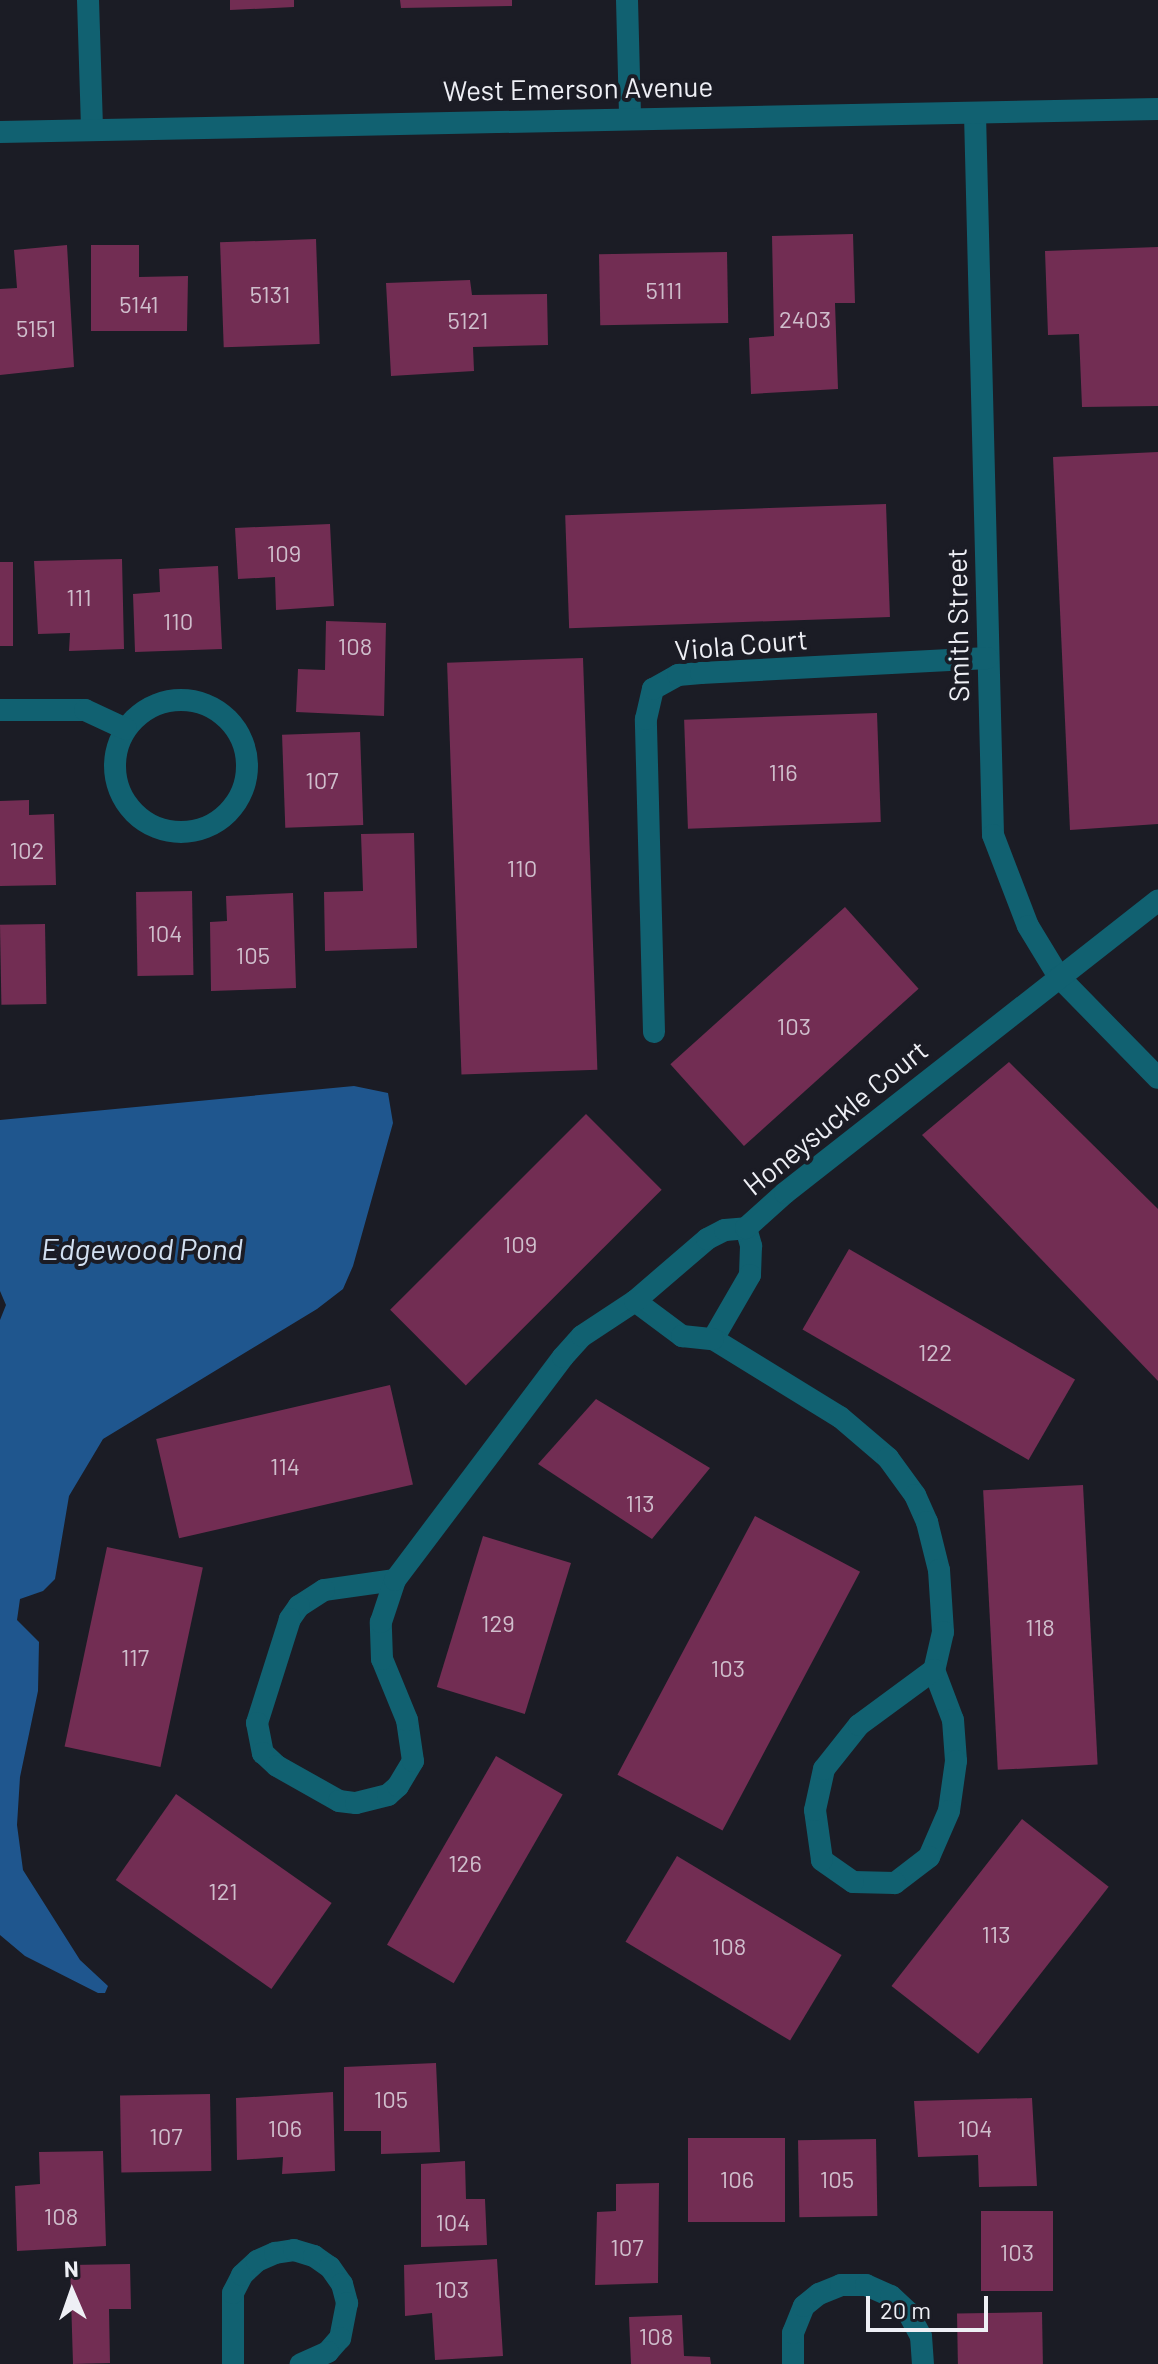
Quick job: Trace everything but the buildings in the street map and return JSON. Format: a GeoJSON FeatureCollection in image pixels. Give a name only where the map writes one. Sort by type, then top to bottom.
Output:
{"type":"FeatureCollection","features":[{"type":"Feature","properties":{"kind":"street"},"geometry":{"type":"LineString","coordinates":[[88,0],[92,127]]}},
{"type":"Feature","properties":{"kind":"street"},"geometry":{"type":"LineString","coordinates":[[627,0],[630,117]]}},
{"type":"Feature","properties":{"kind":"street","name":"West Emerson Avenue"},"geometry":{"type":"LineString","coordinates":[[0,132],[92,127],[1158,109]]}},
{"type":"Feature","properties":{"kind":"street","name":"Smith Street"},"geometry":{"type":"LineString","coordinates":[[975,114],[993,835],[1028,926],[1059,977],[1158,1078]]}},
{"type":"Feature","properties":{"kind":"street","name":"Viola Court"},"geometry":{"type":"LineString","coordinates":[[654,1032],[646,719],[653,689],[678,675],[988,658]]}},
{"type":"Feature","properties":{"kind":"street"},"geometry":{"type":"LineString","coordinates":[[165,701],[188,701],[219,712],[243,742],[247,759],[242,794],[228,813],[200,830],[166,831],[138,817],[121,796],[114,763],[126,729],[144,711],[165,701]]}},
{"type":"Feature","properties":{"kind":"street"},"geometry":{"type":"LineString","coordinates":[[0,710],[85,710],[126,729]]}},
{"type":"Feature","properties":{"kind":"street","name":"Honeysuckle Court"},"geometry":{"type":"LineString","coordinates":[[395,1580],[324,1590],[299,1606],[290,1619],[257,1723],[263,1753],[277,1766],[339,1801],[356,1803],[388,1795],[398,1786],[413,1761],[407,1720],[382,1659],[381,1622],[395,1580],[582,1336],[635,1301],[707,1239],[725,1230],[746,1228],[785,1193],[1158,901]]}},
{"type":"Feature","properties":{"kind":"street"},"geometry":{"type":"LineString","coordinates":[[713,1339],[750,1275],[751,1246],[746,1228]]}},
{"type":"Feature","properties":{"kind":"street"},"geometry":{"type":"LineString","coordinates":[[635,1301],[682,1336],[713,1339],[840,1417],[888,1458],[903,1477],[927,1522],[939,1570],[943,1632],[934,1670],[953,1720],[956,1761],[949,1811],[929,1857],[895,1883],[853,1882],[822,1860],[815,1810],[824,1769],[859,1725],[934,1670]]}},
{"type":"Feature","properties":{"kind":"street"},"geometry":{"type":"LineString","coordinates":[[233,2364],[233,2293],[242,2275],[257,2261],[275,2253],[294,2250],[314,2256],[330,2267],[342,2284],[347,2303],[340,2338],[328,2352],[301,2364]]}},
{"type":"Feature","properties":{"kind":"street"},"geometry":{"type":"LineString","coordinates":[[793,2364],[793,2333],[804,2306],[819,2294],[841,2285],[866,2285],[891,2296],[908,2312],[921,2336],[923,2364]]}},
{"type":"Feature","properties":{"kind":"water","name":"Edgewood Pond"},"geometry":{"type":"Polygon","coordinates":[[[354,1086],[388,1093],[393,1123],[353,1266],[343,1289],[317,1309],[103,1439],[69,1496],[55,1579],[43,1591],[20,1599],[17,1620],[39,1642],[38,1691],[20,1777],[17,1825],[23,1870],[80,1960],[108,1986],[105,1993],[98,1993],[25,1956],[0,1935],[0,1320],[6,1305],[0,1291],[0,1120],[354,1086]]]}}]}
